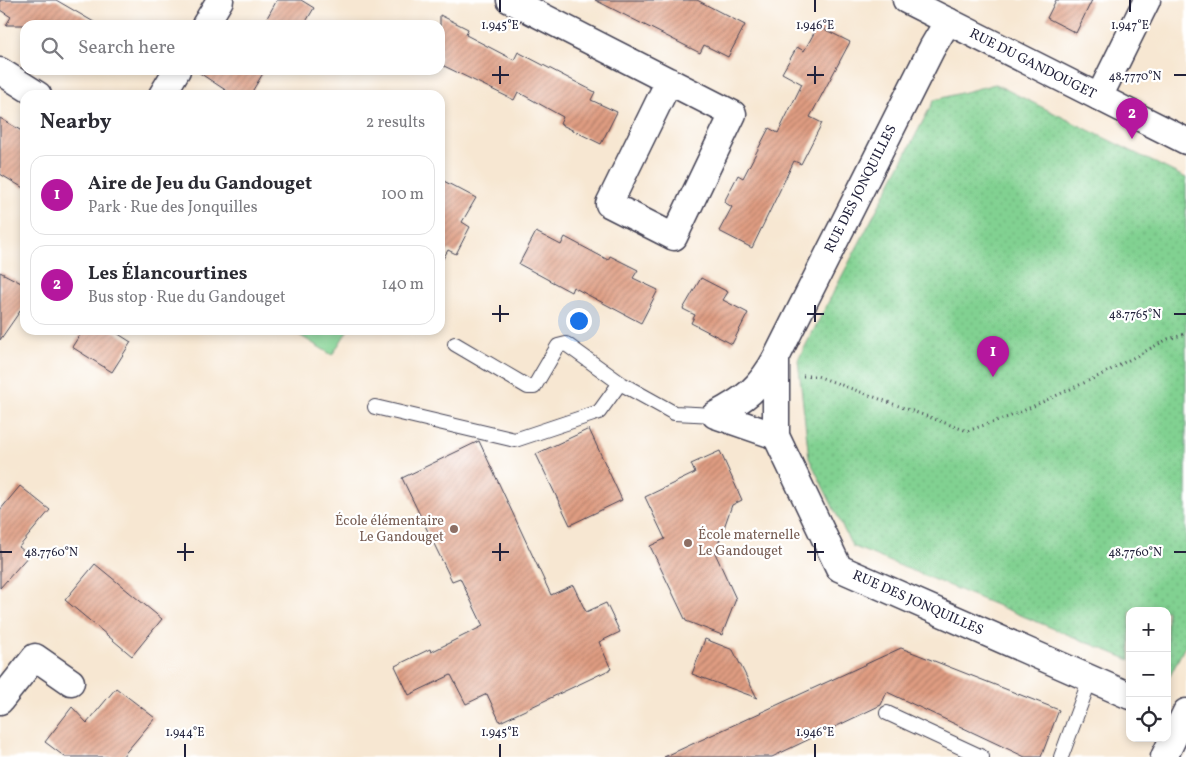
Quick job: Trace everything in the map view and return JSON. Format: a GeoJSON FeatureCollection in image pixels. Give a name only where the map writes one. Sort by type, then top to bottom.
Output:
{"type":"FeatureCollection","features":[{"type":"Feature","properties":{"kind":"street"},"geometry":{"type":"LineString","coordinates":[[208,20],[220,0]]}},
{"type":"Feature","properties":{"kind":"street"},"geometry":{"type":"LineString","coordinates":[[510,0],[669,81],[733,114],[674,237],[610,204],[669,81]]}},
{"type":"Feature","properties":{"kind":"street","name":"RUE DU GANDOUGET"},"geometry":{"type":"LineString","coordinates":[[906,0],[1186,141]]}},
{"type":"Feature","properties":{"kind":"street"},"geometry":{"type":"LineString","coordinates":[[1099,97],[1147,0]]}},
{"type":"Feature","properties":{"kind":"street","name":"RUE DES JONQUILLES"},"geometry":{"type":"LineString","coordinates":[[715,414],[744,399],[777,367],[932,48],[948,21]]}},
{"type":"Feature","properties":{"kind":"street"},"geometry":{"type":"LineString","coordinates":[[0,71],[30,90]]}},
{"type":"Feature","properties":{"kind":"street"},"geometry":{"type":"LineString","coordinates":[[165,90],[175,75]]}},
{"type":"Feature","properties":{"kind":"street","name":"RUE DES JONQUILLES"},"geometry":{"type":"LineString","coordinates":[[777,367],[776,436],[839,568],[1126,694]]}},
{"type":"Feature","properties":{"kind":"street","name":"RUE DES JONQUILLES"},"geometry":{"type":"LineString","coordinates":[[715,414],[776,436]]}},
{"type":"Feature","properties":{"kind":"street"},"geometry":{"type":"LineString","coordinates":[[0,701],[35,657],[71,682]]}},
{"type":"Feature","properties":{"kind":"street"},"geometry":{"type":"LineString","coordinates":[[1164,757],[1178,715]]}},
{"type":"Feature","properties":{"kind":"lane","name":"RUE DES JONQUILLES"},"geometry":{"type":"LineString","coordinates":[[455,344],[528,387],[534,387],[558,346],[566,344],[620,383],[674,413],[715,414]]}},
{"type":"Feature","properties":{"kind":"lane"},"geometry":{"type":"LineString","coordinates":[[375,407],[515,440],[599,412],[620,383]]}},
{"type":"Feature","properties":{"kind":"lane"},"geometry":{"type":"LineString","coordinates":[[1061,757],[1090,679]]}},
{"type":"Feature","properties":{"kind":"lane"},"geometry":{"type":"LineString","coordinates":[[887,713],[982,757]]}},
{"type":"Feature","properties":{"kind":"path"},"geometry":{"type":"LineString","coordinates":[[777,367],[817,376],[967,431],[1014,414],[1099,376],[1168,339],[1186,334]]}},
{"type":"Feature","properties":{"kind":"green space"},"geometry":{"type":"Polygon","coordinates":[[[995,84],[1186,178],[1186,644],[1171,674],[1171,607],[1126,607],[1126,658],[852,546],[809,458],[798,360],[934,100],[995,84]]]}},
{"type":"Feature","properties":{"kind":"green space"},"geometry":{"type":"Polygon","coordinates":[[[299,335],[345,335],[332,355],[299,335]]]}},
{"type":"Feature","properties":{"kind":"building"},"geometry":{"type":"Polygon","coordinates":[[[0,0],[56,0],[90,20],[20,20],[20,25],[6,25],[11,17],[0,10],[0,0]]]}},
{"type":"Feature","properties":{"kind":"building"},"geometry":{"type":"Polygon","coordinates":[[[277,0],[301,0],[314,8],[307,20],[266,20],[277,0]]]}},
{"type":"Feature","properties":{"kind":"building"},"geometry":{"type":"Polygon","coordinates":[[[595,0],[697,0],[745,25],[728,57],[704,45],[700,53],[595,0]]]}},
{"type":"Feature","properties":{"kind":"building"},"geometry":{"type":"Polygon","coordinates":[[[1056,0],[1092,0],[1076,33],[1047,18],[1056,0]]]}},
{"type":"Feature","properties":{"kind":"building"},"geometry":{"type":"Polygon","coordinates":[[[440,15],[468,29],[466,35],[514,60],[518,52],[595,92],[591,100],[617,112],[601,144],[560,124],[563,117],[518,92],[514,100],[445,66],[445,20],[440,20],[440,15]]]}},
{"type":"Feature","properties":{"kind":"building"},"geometry":{"type":"Polygon","coordinates":[[[818,26],[850,42],[810,117],[822,123],[801,164],[794,161],[752,248],[719,231],[732,207],[724,202],[738,175],[743,178],[769,128],[778,133],[802,84],[782,73],[797,47],[804,51],[818,26]]]}},
{"type":"Feature","properties":{"kind":"building"},"geometry":{"type":"Polygon","coordinates":[[[203,75],[262,75],[253,90],[225,90],[203,75]]]}},
{"type":"Feature","properties":{"kind":"building"},"geometry":{"type":"Polygon","coordinates":[[[0,118],[20,130],[20,186],[0,174],[0,118]]]}},
{"type":"Feature","properties":{"kind":"building"},"geometry":{"type":"Polygon","coordinates":[[[445,182],[476,198],[462,222],[470,227],[456,254],[448,250],[445,255],[445,182]]]}},
{"type":"Feature","properties":{"kind":"building"},"geometry":{"type":"Polygon","coordinates":[[[536,232],[561,245],[565,237],[608,260],[610,256],[638,270],[633,278],[658,290],[641,323],[573,287],[571,292],[519,264],[536,232]]]}},
{"type":"Feature","properties":{"kind":"building"},"geometry":{"type":"Polygon","coordinates":[[[0,272],[20,282],[20,311],[0,340],[0,272]]]}},
{"type":"Feature","properties":{"kind":"building"},"geometry":{"type":"Polygon","coordinates":[[[701,278],[728,292],[723,300],[748,313],[732,344],[691,323],[695,315],[683,309],[701,278]]]}},
{"type":"Feature","properties":{"kind":"building"},"geometry":{"type":"Polygon","coordinates":[[[80,335],[120,335],[131,342],[112,372],[72,347],[80,335]]]}},
{"type":"Feature","properties":{"kind":"building"},"geometry":{"type":"Polygon","coordinates":[[[589,429],[622,500],[570,525],[536,454],[589,429]]]}},
{"type":"Feature","properties":{"kind":"building"},"geometry":{"type":"Polygon","coordinates":[[[479,441],[551,595],[573,585],[586,612],[606,603],[620,632],[599,642],[611,669],[500,722],[487,694],[466,704],[451,675],[409,695],[395,666],[430,649],[431,652],[483,626],[460,578],[452,581],[402,478],[479,441]]]}},
{"type":"Feature","properties":{"kind":"building","name":"École maternelle Le Gandouget"},"geometry":{"type":"Polygon","coordinates":[[[720,451],[742,500],[732,505],[715,553],[736,599],[722,635],[686,621],[650,546],[665,539],[645,497],[695,473],[691,464],[720,451]]]}},
{"type":"Feature","properties":{"kind":"building"},"geometry":{"type":"Polygon","coordinates":[[[20,486],[50,510],[19,547],[29,555],[0,588],[0,510],[20,486]]]}},
{"type":"Feature","properties":{"kind":"building"},"geometry":{"type":"Polygon","coordinates":[[[95,564],[162,619],[132,656],[65,600],[95,564]]]}},
{"type":"Feature","properties":{"kind":"building"},"geometry":{"type":"Polygon","coordinates":[[[705,639],[733,650],[757,698],[692,674],[705,639]]]}},
{"type":"Feature","properties":{"kind":"building"},"geometry":{"type":"Polygon","coordinates":[[[901,648],[1059,710],[1041,757],[1025,757],[887,692],[881,705],[772,757],[664,757],[901,648]]]}},
{"type":"Feature","properties":{"kind":"building"},"geometry":{"type":"Polygon","coordinates":[[[116,688],[155,718],[122,757],[65,757],[45,742],[72,707],[87,723],[116,688]]]}},
{"type":"Feature","properties":{"kind":"place","name":"Les Élancourtines"},"geometry":{"type":"Point","coordinates":[1132,139]}},
{"type":"Feature","properties":{"kind":"place","name":"Aire de Jeu du Gandouget"},"geometry":{"type":"Point","coordinates":[993,377]}},
{"type":"Feature","properties":{"kind":"place","name":"École élémentaire Le Gandouget"},"geometry":{"type":"Point","coordinates":[454,529]}},
{"type":"Feature","properties":{"kind":"place","name":"École maternelle Le Gandouget"},"geometry":{"type":"Point","coordinates":[688,543]}}]}
